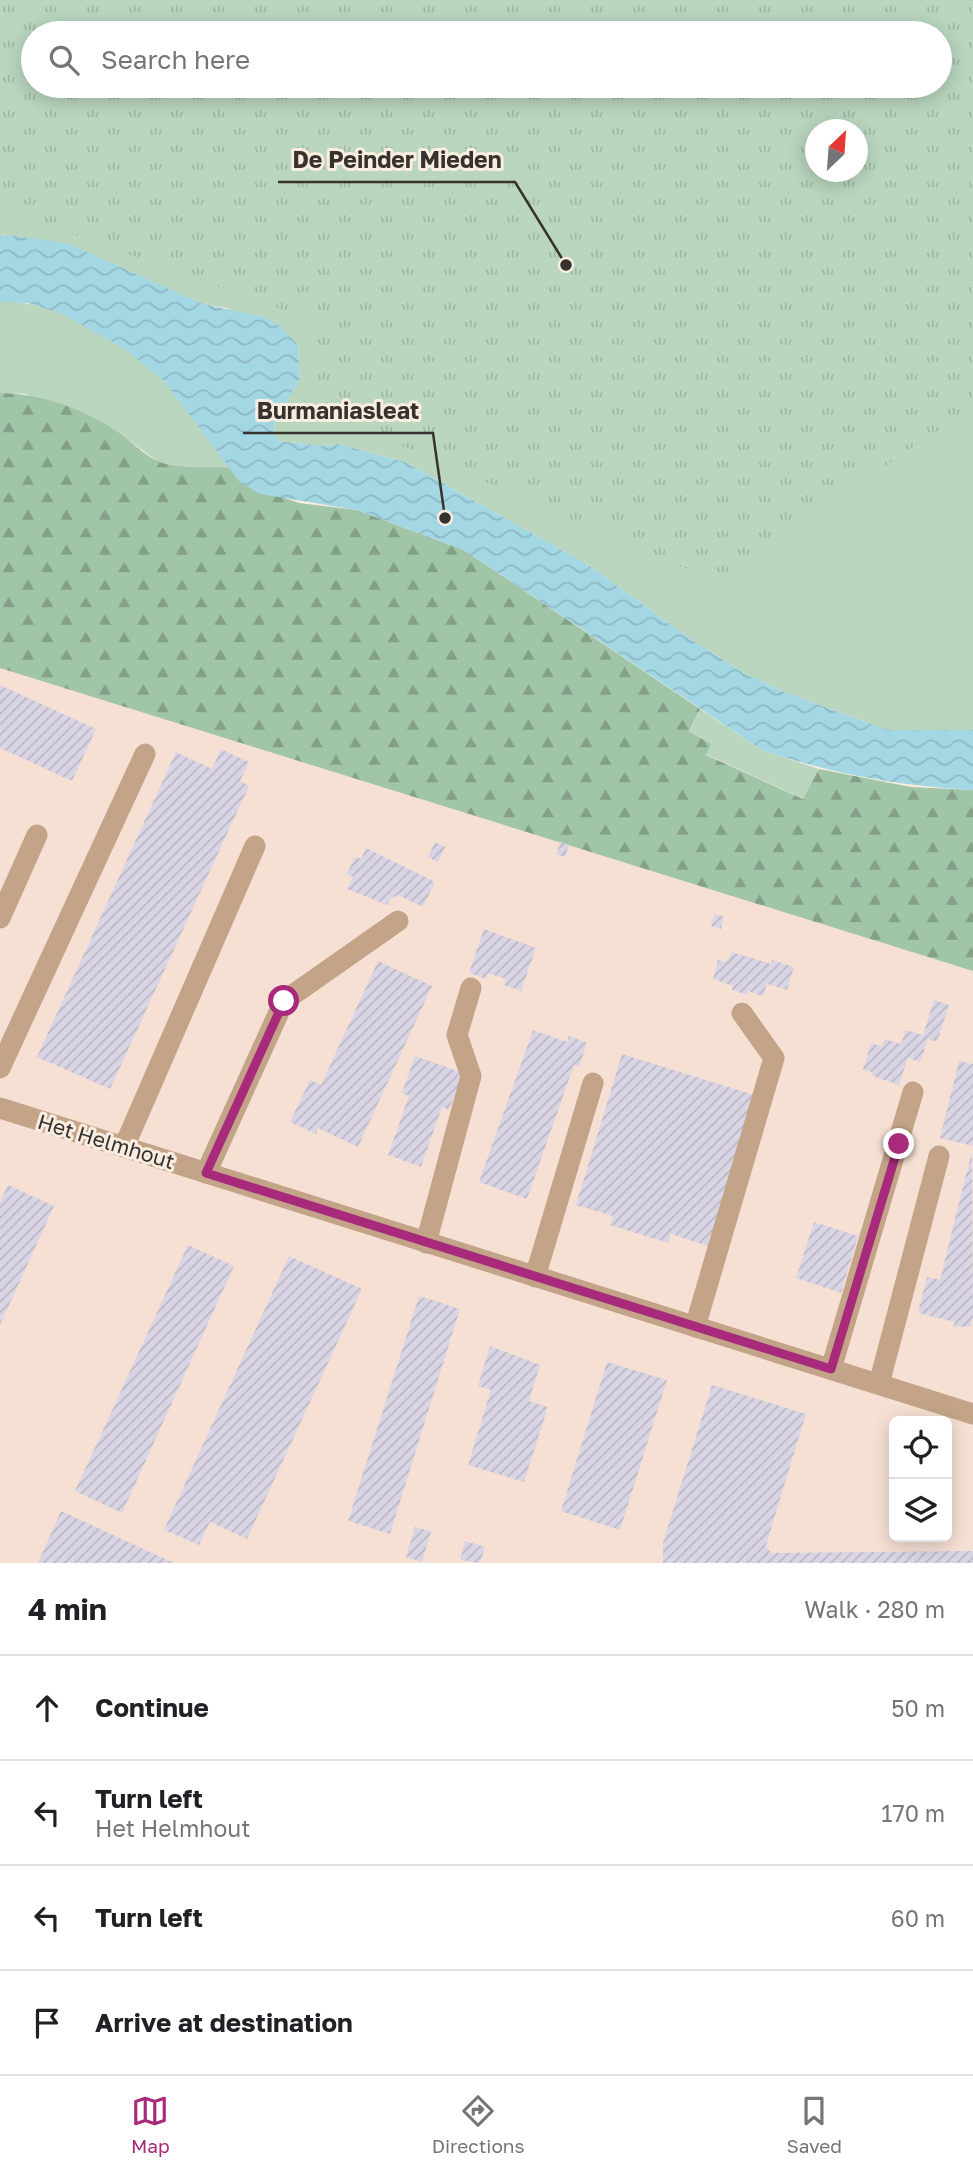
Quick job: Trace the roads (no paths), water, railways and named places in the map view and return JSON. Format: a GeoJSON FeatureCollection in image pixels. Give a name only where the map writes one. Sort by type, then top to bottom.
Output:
{"type":"FeatureCollection","features":[{"type":"Feature","properties":{"kind":"street"},"geometry":{"type":"LineString","coordinates":[[0,1068],[145,754]]}},
{"type":"Feature","properties":{"kind":"street"},"geometry":{"type":"LineString","coordinates":[[0,918],[37,835]]}},
{"type":"Feature","properties":{"kind":"street"},"geometry":{"type":"LineString","coordinates":[[124,1147],[254,846]]}},
{"type":"Feature","properties":{"kind":"street"},"geometry":{"type":"LineString","coordinates":[[206,1173],[284,1001],[398,921]]}},
{"type":"Feature","properties":{"kind":"street"},"geometry":{"type":"LineString","coordinates":[[426,1243],[471,1076],[457,1035],[471,988]]}},
{"type":"Feature","properties":{"kind":"street"},"geometry":{"type":"LineString","coordinates":[[695,1327],[774,1058],[742,1013]]}},
{"type":"Feature","properties":{"kind":"street"},"geometry":{"type":"LineString","coordinates":[[535,1277],[593,1083]]}},
{"type":"Feature","properties":{"kind":"street"},"geometry":{"type":"LineString","coordinates":[[831,1369],[914,1092]]}},
{"type":"Feature","properties":{"kind":"street","name":"Het Helmhout"},"geometry":{"type":"LineString","coordinates":[[0,1108],[973,1414]]}},
{"type":"Feature","properties":{"kind":"street"},"geometry":{"type":"LineString","coordinates":[[878,1384],[939,1156]]}},
{"type":"Feature","properties":{"kind":"water"},"geometry":{"type":"Polygon","coordinates":[[[0,236],[67,243],[203,304],[264,317],[280,326],[298,345],[300,379],[275,422],[274,433],[279,441],[324,446],[338,444],[405,462],[587,564],[695,642],[746,674],[784,692],[888,730],[973,730],[973,790],[866,778],[762,750],[464,550],[357,510],[260,494],[240,482],[164,381],[126,350],[63,314],[28,303],[0,302],[0,236]]]}},
{"type":"Feature","properties":{"kind":"place","name":"De Peinder Mieden"},"geometry":{"type":"Point","coordinates":[566,265]}},
{"type":"Feature","properties":{"kind":"place","name":"Burmaniasleat"},"geometry":{"type":"Point","coordinates":[445,518]}}]}
